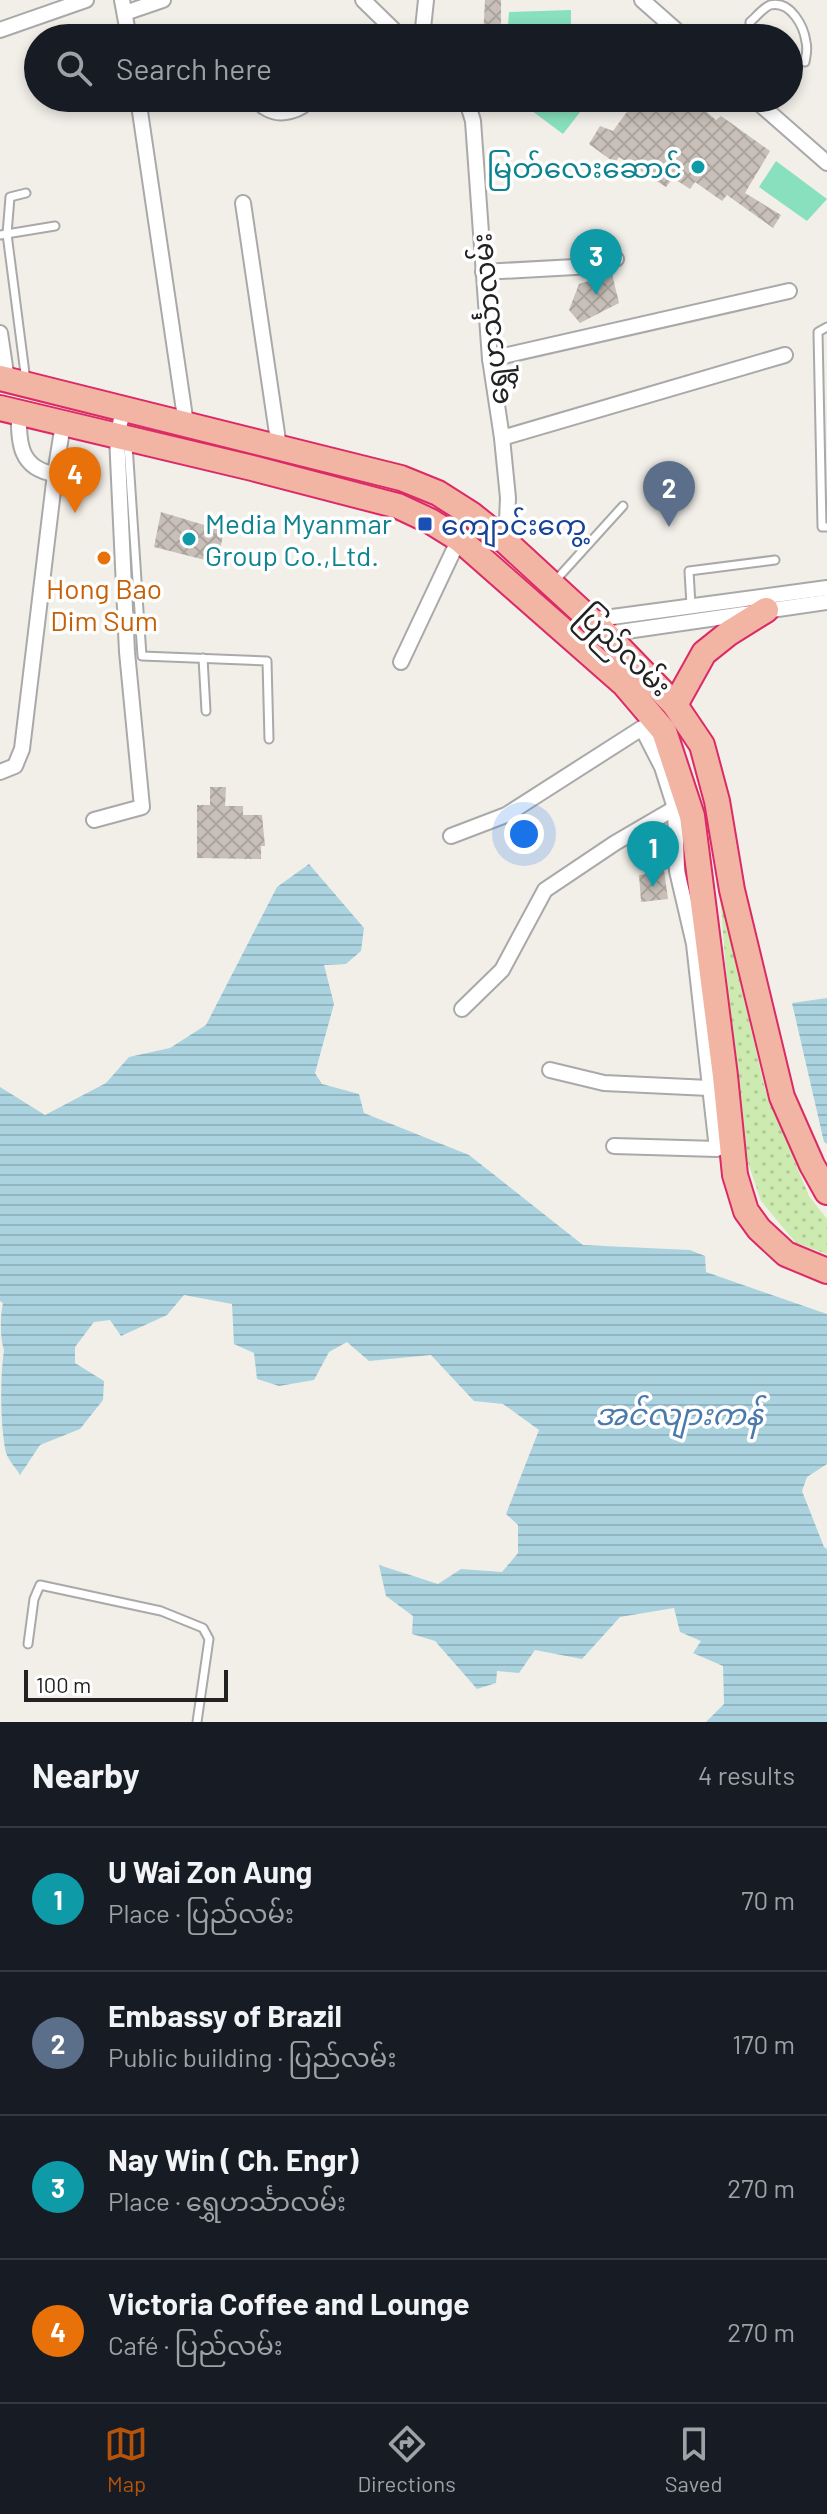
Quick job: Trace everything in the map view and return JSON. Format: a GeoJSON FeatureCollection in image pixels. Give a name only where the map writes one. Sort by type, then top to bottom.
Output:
{"type":"FeatureCollection","features":[{"type":"Feature","properties":{"kind":"highway","name":"ပြည်လမ်း"},"geometry":{"type":"LineString","coordinates":[[11,381],[401,478],[438,493],[506,542],[598,627],[675,705],[702,745],[717,801],[732,890],[782,1097],[827,1192]]}},
{"type":"Feature","properties":{"kind":"highway"},"geometry":{"type":"LineString","coordinates":[[6,409],[11,381]]}},
{"type":"Feature","properties":{"kind":"highway","name":"ပြည်လမ်း"},"geometry":{"type":"LineString","coordinates":[[6,409],[398,506],[459,539],[624,684],[664,731],[692,816],[717,1082],[735,1175],[746,1211],[759,1229],[786,1254],[827,1271]]}},
{"type":"Feature","properties":{"kind":"highway"},"geometry":{"type":"LineString","coordinates":[[675,705],[704,653],[766,610]]}},
{"type":"Feature","properties":{"kind":"highway"},"geometry":{"type":"LineString","coordinates":[[589,653],[598,627]]}},
{"type":"Feature","properties":{"kind":"street"},"geometry":{"type":"LineString","coordinates":[[0,30],[86,0]]}},
{"type":"Feature","properties":{"kind":"street"},"geometry":{"type":"LineString","coordinates":[[124,6],[163,0]]}},
{"type":"Feature","properties":{"kind":"street"},"geometry":{"type":"LineString","coordinates":[[363,0],[388,24]]}},
{"type":"Feature","properties":{"kind":"street"},"geometry":{"type":"LineString","coordinates":[[423,24],[426,0]]}},
{"type":"Feature","properties":{"kind":"street"},"geometry":{"type":"LineString","coordinates":[[642,0],[669,24]]}},
{"type":"Feature","properties":{"kind":"street"},"geometry":{"type":"LineString","coordinates":[[140,112],[186,424]]}},
{"type":"Feature","properties":{"kind":"street","name":"ရွှေဟင်္သာလမ်း"},"geometry":{"type":"LineString","coordinates":[[470,112],[490,359],[508,498],[506,542]]}},
{"type":"Feature","properties":{"kind":"street"},"geometry":{"type":"LineString","coordinates":[[769,112],[827,163]]}},
{"type":"Feature","properties":{"kind":"street"},"geometry":{"type":"LineString","coordinates":[[243,203],[279,447]]}},
{"type":"Feature","properties":{"kind":"street"},"geometry":{"type":"LineString","coordinates":[[483,272],[593,266],[616,259]]}},
{"type":"Feature","properties":{"kind":"street"},"geometry":{"type":"LineString","coordinates":[[490,359],[789,291]]}},
{"type":"Feature","properties":{"kind":"street"},"geometry":{"type":"LineString","coordinates":[[0,333],[11,381]]}},
{"type":"Feature","properties":{"kind":"street"},"geometry":{"type":"LineString","coordinates":[[502,438],[785,355]]}},
{"type":"Feature","properties":{"kind":"street"},"geometry":{"type":"LineString","coordinates":[[94,820],[142,807],[127,652],[124,407]]}},
{"type":"Feature","properties":{"kind":"street"},"geometry":{"type":"LineString","coordinates":[[6,409],[30,464],[43,472],[55,474]]}},
{"type":"Feature","properties":{"kind":"street"},"geometry":{"type":"LineString","coordinates":[[0,772],[15,766],[22,749],[63,424]]}},
{"type":"Feature","properties":{"kind":"street"},"geometry":{"type":"LineString","coordinates":[[401,662],[459,539]]}},
{"type":"Feature","properties":{"kind":"street"},"geometry":{"type":"LineString","coordinates":[[598,627],[691,605],[827,588]]}},
{"type":"Feature","properties":{"kind":"street"},"geometry":{"type":"LineString","coordinates":[[598,627],[827,602]]}},
{"type":"Feature","properties":{"kind":"street"},"geometry":{"type":"LineString","coordinates":[[451,836],[506,815],[642,728],[662,767],[675,808],[677,871],[694,944],[717,1082],[717,1149],[614,1146]]}},
{"type":"Feature","properties":{"kind":"street"},"geometry":{"type":"LineString","coordinates":[[462,1009],[502,970],[545,890],[615,843],[675,808]]}},
{"type":"Feature","properties":{"kind":"street"},"geometry":{"type":"LineString","coordinates":[[550,1070],[604,1083],[717,1082]]}},
{"type":"Feature","properties":{"kind":"lane"},"geometry":{"type":"LineString","coordinates":[[750,24],[774,2],[793,11],[800,24]]}},
{"type":"Feature","properties":{"kind":"lane"},"geometry":{"type":"LineString","coordinates":[[803,32],[807,45],[805,62]]}},
{"type":"Feature","properties":{"kind":"lane"},"geometry":{"type":"LineString","coordinates":[[11,381],[3,235],[10,197],[26,193]]}},
{"type":"Feature","properties":{"kind":"lane"},"geometry":{"type":"LineString","coordinates":[[3,235],[55,226]]}},
{"type":"Feature","properties":{"kind":"lane"},"geometry":{"type":"LineString","coordinates":[[827,327],[818,332],[824,445],[822,527],[827,527]]}},
{"type":"Feature","properties":{"kind":"lane"},"geometry":{"type":"LineString","coordinates":[[122,437],[142,656],[267,661],[269,739]]}},
{"type":"Feature","properties":{"kind":"lane"},"geometry":{"type":"LineString","coordinates":[[552,584],[623,506]]}},
{"type":"Feature","properties":{"kind":"lane"},"geometry":{"type":"LineString","coordinates":[[691,605],[689,571],[775,560]]}},
{"type":"Feature","properties":{"kind":"lane"},"geometry":{"type":"LineString","coordinates":[[203,658],[206,711]]}},
{"type":"Feature","properties":{"kind":"lane"},"geometry":{"type":"LineString","coordinates":[[28,1644],[34,1599],[40,1585],[161,1611],[203,1628],[209,1639],[197,1722]]}},
{"type":"Feature","properties":{"kind":"green space"},"geometry":{"type":"Polygon","coordinates":[[[571,10],[571,24],[508,24],[509,12],[571,10]]]}},
{"type":"Feature","properties":{"kind":"green space"},"geometry":{"type":"Polygon","coordinates":[[[533,112],[580,112],[563,134],[533,112]]]}},
{"type":"Feature","properties":{"kind":"green space"},"geometry":{"type":"Polygon","coordinates":[[[776,161],[827,199],[807,221],[759,187],[776,161]]]}},
{"type":"Feature","properties":{"kind":"green space"},"geometry":{"type":"Polygon","coordinates":[[[720,896],[765,1089],[809,1196],[827,1219],[827,1254],[796,1243],[761,1201],[740,1139],[720,896]]]}},
{"type":"Feature","properties":{"kind":"water","name":"အင်လျားကန်"},"geometry":{"type":"Polygon","coordinates":[[[309,864],[364,928],[361,951],[346,964],[324,965],[334,1004],[315,1073],[322,1084],[359,1094],[364,1113],[469,1155],[583,1245],[690,1250],[705,1256],[706,1272],[827,1314],[827,1464],[807,1477],[802,1491],[827,1549],[827,1722],[706,1722],[724,1704],[723,1666],[693,1653],[701,1641],[680,1632],[674,1608],[620,1617],[582,1659],[535,1650],[519,1673],[497,1671],[496,1683],[477,1689],[435,1641],[412,1634],[413,1616],[386,1596],[379,1565],[438,1584],[461,1569],[502,1572],[518,1553],[518,1525],[506,1514],[539,1430],[503,1404],[474,1401],[431,1355],[369,1361],[347,1342],[329,1352],[314,1380],[279,1386],[257,1379],[254,1353],[234,1344],[232,1304],[184,1295],[167,1315],[121,1336],[110,1320],[94,1322],[75,1347],[75,1363],[104,1381],[103,1400],[80,1429],[40,1445],[20,1475],[9,1459],[4,1442],[1,1402],[4,1350],[1,1327],[3,1303],[0,1301],[0,1087],[45,1115],[106,1083],[129,1057],[170,1048],[206,1025],[277,887],[309,864]]]}},
{"type":"Feature","properties":{"kind":"water"},"geometry":{"type":"Polygon","coordinates":[[[827,998],[827,1144],[824,1142],[792,1003],[827,998]]]}},
{"type":"Feature","properties":{"kind":"building"},"geometry":{"type":"Polygon","coordinates":[[[485,0],[501,0],[501,24],[484,24],[485,0]]]}},
{"type":"Feature","properties":{"kind":"building","name":"မြတ်လေးဆောင်"},"geometry":{"type":"Polygon","coordinates":[[[627,112],[707,112],[716,120],[721,116],[770,151],[745,193],[781,215],[773,228],[727,195],[722,201],[695,182],[690,189],[673,178],[666,187],[619,157],[615,163],[589,144],[600,126],[613,131],[627,112]]]}},
{"type":"Feature","properties":{"kind":"building"},"geometry":{"type":"Polygon","coordinates":[[[612,274],[619,303],[580,323],[569,310],[579,284],[612,274]]]}},
{"type":"Feature","properties":{"kind":"building","name":"Media Myanmar Group Co.,Ltd."},"geometry":{"type":"Polygon","coordinates":[[[161,512],[224,531],[217,563],[154,547],[161,512]]]}},
{"type":"Feature","properties":{"kind":"building"},"geometry":{"type":"Polygon","coordinates":[[[210,787],[226,787],[225,806],[243,806],[243,815],[262,815],[265,846],[261,846],[261,859],[197,858],[197,805],[210,805],[210,787]]]}},
{"type":"Feature","properties":{"kind":"building"},"geometry":{"type":"Polygon","coordinates":[[[656,861],[658,871],[664,870],[668,899],[641,902],[639,875],[646,874],[644,863],[656,861]]]}},
{"type":"Feature","properties":{"kind":"place","name":"မြတ်လေးဆောင်"},"geometry":{"type":"Point","coordinates":[698,167]}},
{"type":"Feature","properties":{"kind":"place","name":"Nay Win ( Ch. Engr)"},"geometry":{"type":"Point","coordinates":[596,295]}},
{"type":"Feature","properties":{"kind":"place","name":"Victoria Coffee and Lounge"},"geometry":{"type":"Point","coordinates":[75,513]}},
{"type":"Feature","properties":{"kind":"place","name":"ကျောင်းကွေ့"},"geometry":{"type":"Point","coordinates":[425,524]}},
{"type":"Feature","properties":{"kind":"place","name":"Embassy of Brazil"},"geometry":{"type":"Point","coordinates":[669,527]}},
{"type":"Feature","properties":{"kind":"place","name":"Media Myanmar Group Co.,Ltd."},"geometry":{"type":"Point","coordinates":[189,539]}},
{"type":"Feature","properties":{"kind":"place","name":"Hong Bao Dim Sum"},"geometry":{"type":"Point","coordinates":[104,558]}},
{"type":"Feature","properties":{"kind":"place","name":"U Wai Zon Aung"},"geometry":{"type":"Point","coordinates":[653,887]}}]}
